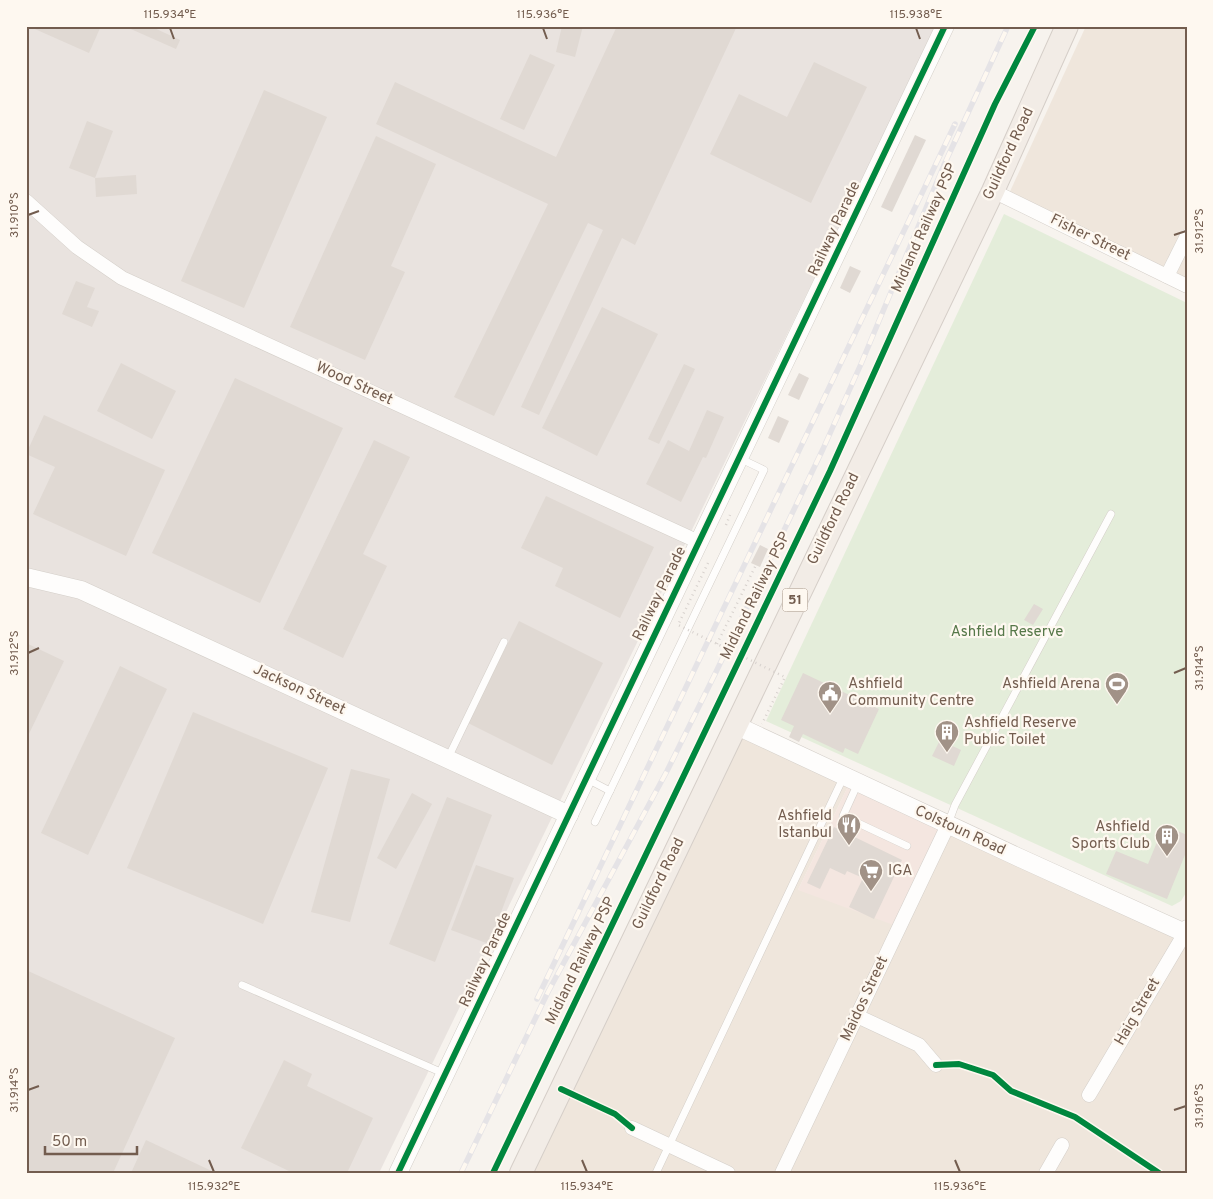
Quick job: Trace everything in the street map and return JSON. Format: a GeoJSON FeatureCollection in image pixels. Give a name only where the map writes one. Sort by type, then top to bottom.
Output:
{"type":"FeatureCollection","features":[{"type":"Feature","properties":{"kind":"highway","name":"Guildford Road"},"geometry":{"type":"LineString","coordinates":[[521,1173],[992,191],[1068,26]]}},
{"type":"Feature","properties":{"kind":"street","name":"Railway Parade"},"geometry":{"type":"LineString","coordinates":[[398,1173],[699,542],[723,511],[739,458],[945,26]]}},
{"type":"Feature","properties":{"kind":"street","name":"Fisher Street"},"geometry":{"type":"LineString","coordinates":[[992,191],[1187,286]]}},
{"type":"Feature","properties":{"kind":"street","name":"Wood Street"},"geometry":{"type":"LineString","coordinates":[[26,201],[77,247],[122,278],[699,542]]}},
{"type":"Feature","properties":{"kind":"street"},"geometry":{"type":"LineString","coordinates":[[1167,276],[1187,236]]}},
{"type":"Feature","properties":{"kind":"street","name":"Jackson Street"},"geometry":{"type":"LineString","coordinates":[[26,578],[81,590],[569,815]]}},
{"type":"Feature","properties":{"kind":"street","name":"Colstoun Road"},"geometry":{"type":"LineString","coordinates":[[735,725],[948,825],[1186,932]]}},
{"type":"Feature","properties":{"kind":"street","name":"Maidos Street"},"geometry":{"type":"LineString","coordinates":[[782,1173],[948,825]]}},
{"type":"Feature","properties":{"kind":"street","name":"Haig Street"},"geometry":{"type":"LineString","coordinates":[[1089,1095],[1186,932]]}},
{"type":"Feature","properties":{"kind":"street"},"geometry":{"type":"LineString","coordinates":[[856,1016],[919,1046],[936,1065]]}},
{"type":"Feature","properties":{"kind":"street"},"geometry":{"type":"LineString","coordinates":[[632,1128],[728,1173]]}},
{"type":"Feature","properties":{"kind":"street"},"geometry":{"type":"LineString","coordinates":[[1046,1173],[1062,1145]]}},
{"type":"Feature","properties":{"kind":"lane"},"geometry":{"type":"LineString","coordinates":[[595,822],[764,470],[739,458]]}},
{"type":"Feature","properties":{"kind":"lane"},"geometry":{"type":"LineString","coordinates":[[948,825],[955,805],[1111,514]]}},
{"type":"Feature","properties":{"kind":"lane"},"geometry":{"type":"LineString","coordinates":[[448,759],[504,642]]}},
{"type":"Feature","properties":{"kind":"lane"},"geometry":{"type":"LineString","coordinates":[[586,778],[610,791]]}},
{"type":"Feature","properties":{"kind":"lane"},"geometry":{"type":"LineString","coordinates":[[851,780],[843,816],[907,846]]}},
{"type":"Feature","properties":{"kind":"lane"},"geometry":{"type":"LineString","coordinates":[[656,1173],[851,780]]}},
{"type":"Feature","properties":{"kind":"lane"},"geometry":{"type":"LineString","coordinates":[[242,985],[446,1074]]}},
{"type":"Feature","properties":{"kind":"path"},"geometry":{"type":"LineString","coordinates":[[708,563],[678,625],[785,676],[762,724]]}},
{"type":"Feature","properties":{"kind":"path"},"geometry":{"type":"LineString","coordinates":[[717,644],[756,565]]}},
{"type":"Feature","properties":{"kind":"shaded area"},"geometry":{"type":"Polygon","coordinates":[[[26,26],[937,26],[379,1173],[26,1173],[26,26]]]}},
{"type":"Feature","properties":{"kind":"shaded area"},"geometry":{"type":"Polygon","coordinates":[[[1086,26],[1187,26],[1187,286],[1007,198],[1086,26]]]}},
{"type":"Feature","properties":{"kind":"shaded area"},"geometry":{"type":"Polygon","coordinates":[[[735,725],[851,780],[798,890],[948,825],[1187,929],[1187,1173],[521,1173],[735,725]]]}},
{"type":"Feature","properties":{"kind":"shaded area"},"geometry":{"type":"Polygon","coordinates":[[[851,780],[948,825],[899,927],[798,890],[851,780]]]}},
{"type":"Feature","properties":{"kind":"green space","name":"Ashfield Reserve"},"geometry":{"type":"Polygon","coordinates":[[[1004,214],[1187,303],[1187,891],[1181,901],[1172,906],[766,721],[1004,214]]]}},
{"type":"Feature","properties":{"kind":"building"},"geometry":{"type":"Polygon","coordinates":[[[28,26],[101,26],[89,53],[28,26]]]}},
{"type":"Feature","properties":{"kind":"building"},"geometry":{"type":"Polygon","coordinates":[[[124,26],[150,26],[180,40],[176,49],[124,26]]]}},
{"type":"Feature","properties":{"kind":"building"},"geometry":{"type":"Polygon","coordinates":[[[562,26],[583,26],[575,57],[556,52],[562,26]]]}},
{"type":"Feature","properties":{"kind":"building"},"geometry":{"type":"Polygon","coordinates":[[[617,26],[737,26],[635,245],[622,238],[539,415],[521,407],[603,230],[588,223],[494,416],[454,397],[548,204],[376,124],[395,82],[556,157],[617,26]]]}},
{"type":"Feature","properties":{"kind":"building"},"geometry":{"type":"Polygon","coordinates":[[[530,54],[555,65],[524,130],[500,119],[530,54]]]}},
{"type":"Feature","properties":{"kind":"building"},"geometry":{"type":"Polygon","coordinates":[[[814,62],[867,87],[811,203],[710,154],[739,94],[787,117],[814,62]]]}},
{"type":"Feature","properties":{"kind":"building"},"geometry":{"type":"Polygon","coordinates":[[[264,90],[327,117],[244,308],[181,281],[264,90]]]}},
{"type":"Feature","properties":{"kind":"building"},"geometry":{"type":"Polygon","coordinates":[[[87,121],[113,131],[95,178],[69,168],[87,121]]]}},
{"type":"Feature","properties":{"kind":"building"},"geometry":{"type":"Polygon","coordinates":[[[915,135],[926,140],[892,212],[881,207],[915,135]]]}},
{"type":"Feature","properties":{"kind":"building"},"geometry":{"type":"Polygon","coordinates":[[[376,136],[436,164],[391,266],[405,272],[365,360],[290,327],[376,136]]]}},
{"type":"Feature","properties":{"kind":"building"},"geometry":{"type":"Polygon","coordinates":[[[136,175],[137,194],[96,197],[95,178],[136,175]]]}},
{"type":"Feature","properties":{"kind":"building"},"geometry":{"type":"Polygon","coordinates":[[[850,266],[861,271],[850,293],[840,288],[850,266]]]}},
{"type":"Feature","properties":{"kind":"building"},"geometry":{"type":"Polygon","coordinates":[[[76,281],[95,288],[87,307],[99,311],[92,327],[62,314],[76,281]]]}},
{"type":"Feature","properties":{"kind":"building"},"geometry":{"type":"Polygon","coordinates":[[[602,307],[658,334],[597,456],[542,428],[602,307]]]}},
{"type":"Feature","properties":{"kind":"building"},"geometry":{"type":"Polygon","coordinates":[[[121,363],[176,391],[152,439],[97,411],[121,363]]]}},
{"type":"Feature","properties":{"kind":"building"},"geometry":{"type":"Polygon","coordinates":[[[684,364],[695,369],[659,444],[648,439],[684,364]]]}},
{"type":"Feature","properties":{"kind":"building"},"geometry":{"type":"Polygon","coordinates":[[[799,373],[809,378],[799,400],[788,395],[799,373]]]}},
{"type":"Feature","properties":{"kind":"building"},"geometry":{"type":"Polygon","coordinates":[[[235,378],[343,428],[260,603],[152,553],[235,378]]]}},
{"type":"Feature","properties":{"kind":"building"},"geometry":{"type":"Polygon","coordinates":[[[707,410],[724,417],[706,458],[703,457],[681,502],[646,484],[668,440],[689,451],[707,410]]]}},
{"type":"Feature","properties":{"kind":"building"},"geometry":{"type":"Polygon","coordinates":[[[44,415],[165,470],[126,556],[33,514],[55,467],[26,454],[44,415]]]}},
{"type":"Feature","properties":{"kind":"building"},"geometry":{"type":"Polygon","coordinates":[[[778,416],[789,421],[779,443],[768,438],[778,416]]]}},
{"type":"Feature","properties":{"kind":"building"},"geometry":{"type":"Polygon","coordinates":[[[374,440],[410,457],[363,554],[387,566],[343,658],[283,629],[374,440]]]}},
{"type":"Feature","properties":{"kind":"building"},"geometry":{"type":"Polygon","coordinates":[[[546,496],[654,547],[620,618],[555,586],[563,568],[521,548],[546,496]]]}},
{"type":"Feature","properties":{"kind":"building"},"geometry":{"type":"Polygon","coordinates":[[[760,545],[768,549],[760,567],[751,563],[760,545]]]}},
{"type":"Feature","properties":{"kind":"building"},"geometry":{"type":"Polygon","coordinates":[[[1034,604],[1043,609],[1033,625],[1024,620],[1034,604]]]}},
{"type":"Feature","properties":{"kind":"building"},"geometry":{"type":"Polygon","coordinates":[[[519,621],[603,663],[552,765],[468,723],[519,621]]]}},
{"type":"Feature","properties":{"kind":"building"},"geometry":{"type":"Polygon","coordinates":[[[26,643],[64,661],[26,740],[26,643]]]}},
{"type":"Feature","properties":{"kind":"building"},"geometry":{"type":"Polygon","coordinates":[[[120,666],[167,689],[88,855],[41,833],[120,666]]]}},
{"type":"Feature","properties":{"kind":"building","name":"Ashfield Community Centre"},"geometry":{"type":"Polygon","coordinates":[[[803,673],[879,709],[858,754],[845,748],[843,753],[803,734],[799,742],[789,737],[794,726],[781,720],[803,673]]]}},
{"type":"Feature","properties":{"kind":"building"},"geometry":{"type":"Polygon","coordinates":[[[193,712],[328,768],[263,924],[127,868],[193,712]]]}},
{"type":"Feature","properties":{"kind":"building","name":"Ashfield Reserve Public Toilet"},"geometry":{"type":"Polygon","coordinates":[[[940,740],[961,750],[954,766],[932,756],[940,740]]]}},
{"type":"Feature","properties":{"kind":"building"},"geometry":{"type":"Polygon","coordinates":[[[351,769],[390,779],[350,922],[311,912],[351,769]]]}},
{"type":"Feature","properties":{"kind":"building"},"geometry":{"type":"Polygon","coordinates":[[[412,793],[432,804],[396,869],[377,858],[412,793]]]}},
{"type":"Feature","properties":{"kind":"building"},"geometry":{"type":"Polygon","coordinates":[[[447,797],[492,815],[435,962],[389,944],[447,797]]]}},
{"type":"Feature","properties":{"kind":"building","name":"Ashfield Sports Club"},"geometry":{"type":"Polygon","coordinates":[[[1164,825],[1187,835],[1187,850],[1167,899],[1106,874],[1116,851],[1148,864],[1164,825]]]}},
{"type":"Feature","properties":{"kind":"building"},"geometry":{"type":"Polygon","coordinates":[[[834,827],[902,860],[874,919],[849,907],[863,878],[847,871],[845,875],[830,868],[820,889],[807,883],[834,827]]]}},
{"type":"Feature","properties":{"kind":"building"},"geometry":{"type":"Polygon","coordinates":[[[476,865],[514,878],[489,944],[451,930],[476,865]]]}},
{"type":"Feature","properties":{"kind":"building"},"geometry":{"type":"Polygon","coordinates":[[[26,970],[175,1038],[113,1173],[26,1173],[26,970]]]}},
{"type":"Feature","properties":{"kind":"building"},"geometry":{"type":"Polygon","coordinates":[[[284,1060],[312,1074],[307,1086],[373,1118],[347,1173],[293,1173],[241,1148],[284,1060]]]}},
{"type":"Feature","properties":{"kind":"building"},"geometry":{"type":"Polygon","coordinates":[[[146,1140],[216,1173],[131,1173],[146,1140]]]}},
{"type":"Feature","properties":{"kind":"railway"},"geometry":{"type":"LineString","coordinates":[[461,1173],[548,992],[667,771],[823,449],[861,364],[944,165],[1008,26]]}},
{"type":"Feature","properties":{"kind":"railway"},"geometry":{"type":"LineString","coordinates":[[537,999],[955,124]]}},
{"type":"Feature","properties":{"kind":"cycle path"},"geometry":{"type":"LineString","coordinates":[[398,1173],[945,26]]}},
{"type":"Feature","properties":{"kind":"cycle path","name":"Midland Railway PSP"},"geometry":{"type":"LineString","coordinates":[[493,1173],[830,471],[995,104],[1035,26]]}},
{"type":"Feature","properties":{"kind":"cycle path"},"geometry":{"type":"LineString","coordinates":[[936,1065],[959,1064],[993,1075],[1011,1091],[1075,1117],[1159,1173]]}},
{"type":"Feature","properties":{"kind":"cycle path"},"geometry":{"type":"LineString","coordinates":[[561,1089],[615,1114],[632,1128]]}},
{"type":"Feature","properties":{"kind":"place","name":"Ashfield Arena"},"geometry":{"type":"Point","coordinates":[1117,705]}},
{"type":"Feature","properties":{"kind":"place","name":"Ashfield Community Centre"},"geometry":{"type":"Point","coordinates":[830,714]}},
{"type":"Feature","properties":{"kind":"place","name":"Ashfield Reserve Public Toilet"},"geometry":{"type":"Point","coordinates":[947,753]}},
{"type":"Feature","properties":{"kind":"place","name":"Ashfield Istanbul"},"geometry":{"type":"Point","coordinates":[849,846]}},
{"type":"Feature","properties":{"kind":"place","name":"Ashfield Sports Club"},"geometry":{"type":"Point","coordinates":[1167,857]}},
{"type":"Feature","properties":{"kind":"place","name":"IGA"},"geometry":{"type":"Point","coordinates":[871,892]}}]}
